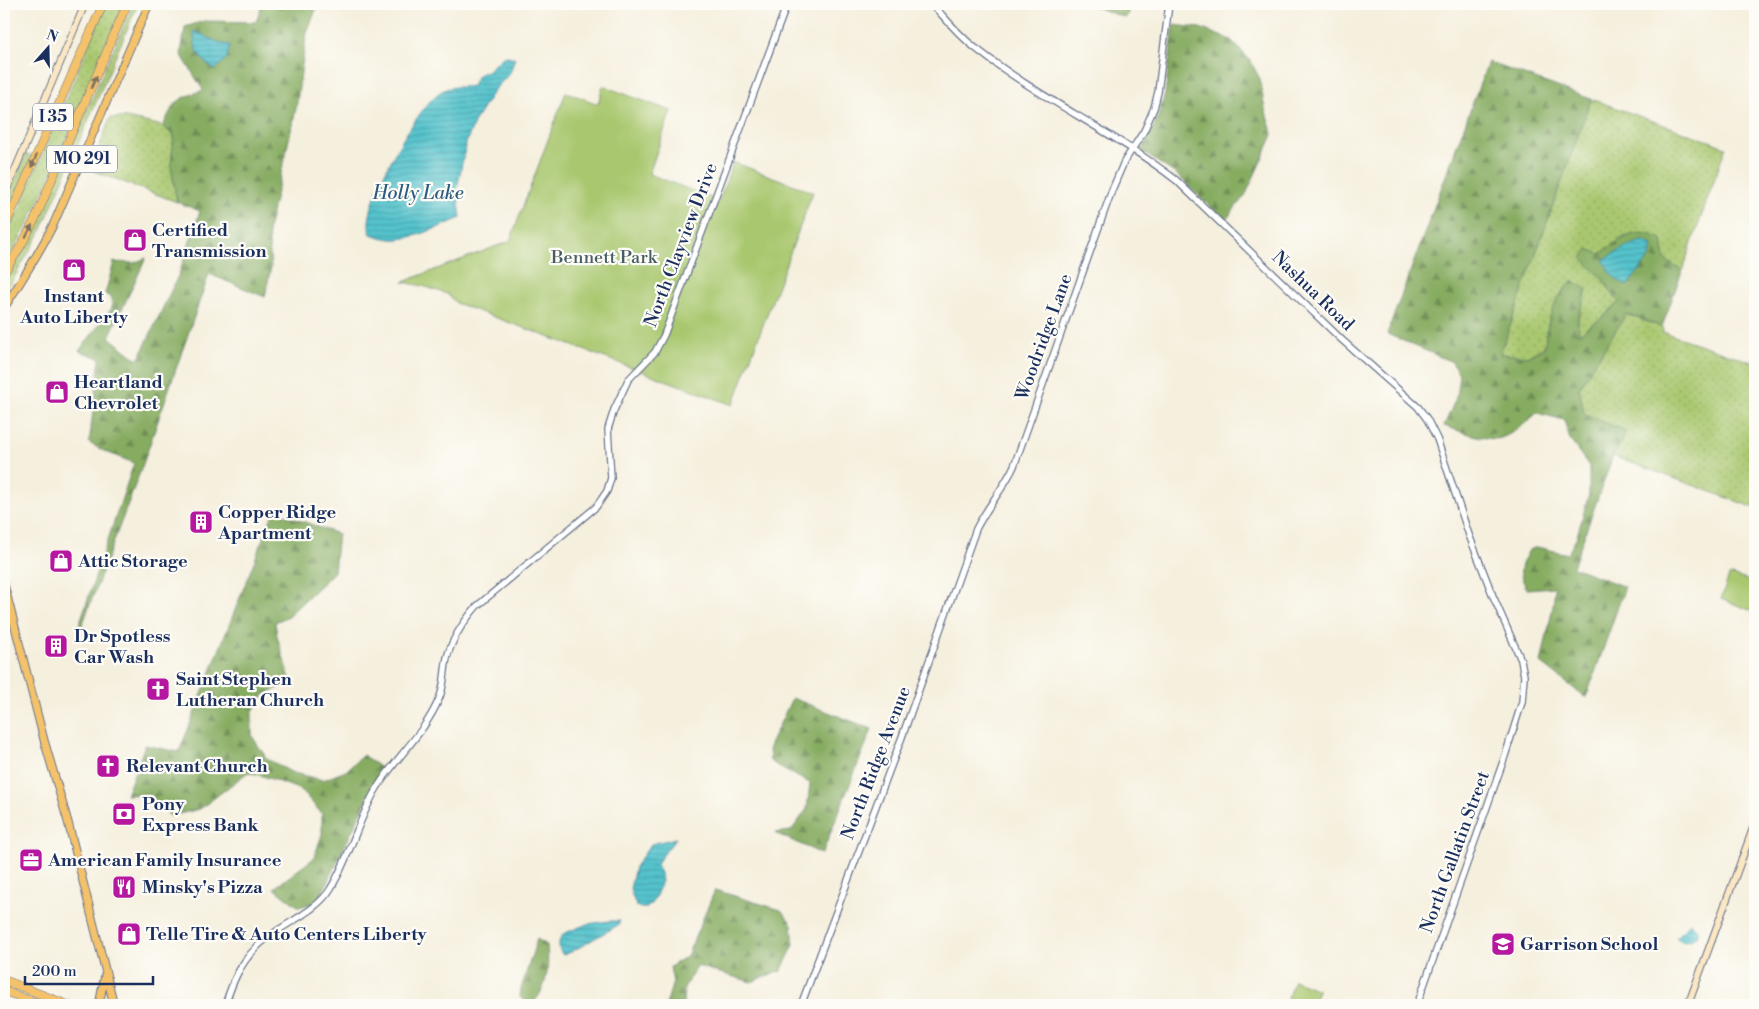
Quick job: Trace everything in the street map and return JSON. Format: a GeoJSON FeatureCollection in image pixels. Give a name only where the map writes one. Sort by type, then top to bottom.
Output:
{"type":"FeatureCollection","features":[{"type":"Feature","properties":{"kind":"highway","name":"I 35"},"geometry":{"type":"LineString","coordinates":[[4,229],[103,4]]}},
{"type":"Feature","properties":{"kind":"highway","name":"I 35"},"geometry":{"type":"LineString","coordinates":[[4,272],[36,217],[127,4]]}},
{"type":"Feature","properties":{"kind":"highway"},"geometry":{"type":"LineString","coordinates":[[4,980],[68,1005]]}},
{"type":"Feature","properties":{"kind":"highway"},"geometry":{"type":"LineString","coordinates":[[4,991],[42,1005]]}},
{"type":"Feature","properties":{"kind":"main road"},"geometry":{"type":"LineString","coordinates":[[4,196],[85,4]]}},
{"type":"Feature","properties":{"kind":"main road","name":"MO 291"},"geometry":{"type":"LineString","coordinates":[[4,308],[54,223],[148,4]]}},
{"type":"Feature","properties":{"kind":"main road"},"geometry":{"type":"LineString","coordinates":[[4,584],[44,740],[68,822],[114,1005]]}},
{"type":"Feature","properties":{"kind":"main road"},"geometry":{"type":"LineString","coordinates":[[1688,1005],[1755,823]]}},
{"type":"Feature","properties":{"kind":"main road"},"geometry":{"type":"LineString","coordinates":[[99,1005],[105,972]]}},
{"type":"Feature","properties":{"kind":"street","name":"North Clayview Drive"},"geometry":{"type":"LineString","coordinates":[[225,1005],[240,968],[255,948],[300,917],[330,890],[376,789],[391,767],[427,723],[440,697],[447,656],[462,624],[477,606],[596,507],[607,491],[611,478],[608,429],[614,410],[628,380],[655,352],[664,335],[787,4]]}},
{"type":"Feature","properties":{"kind":"street","name":"Nashua Road"},"geometry":{"type":"LineString","coordinates":[[932,4],[958,33],[992,61],[1156,165],[1176,180],[1342,340],[1418,408],[1427,419],[1437,439],[1469,535],[1521,660],[1524,685],[1520,708]]}},
{"type":"Feature","properties":{"kind":"street","name":"Woodridge Lane"},"geometry":{"type":"LineString","coordinates":[[976,529],[1014,466],[1112,190],[1132,150],[1150,120],[1157,100],[1169,4]]}},
{"type":"Feature","properties":{"kind":"street","name":"North Ridge Avenue"},"geometry":{"type":"LineString","coordinates":[[801,1005],[902,737],[976,529]]}},
{"type":"Feature","properties":{"kind":"street","name":"North Gallatin Street"},"geometry":{"type":"LineString","coordinates":[[1417,1005],[1505,756],[1520,708]]}},
{"type":"Feature","properties":{"kind":"green space"},"geometry":{"type":"Polygon","coordinates":[[[106,4],[124,4],[47,184],[27,226],[4,266],[4,239],[18,211],[106,4]]]}},
{"type":"Feature","properties":{"kind":"green space"},"geometry":{"type":"Polygon","coordinates":[[[133,4],[138,4],[41,231],[4,295],[4,281],[23,252],[36,226],[133,4]]]}},
{"type":"Feature","properties":{"kind":"green space"},"geometry":{"type":"Polygon","coordinates":[[[262,4],[318,4],[306,36],[296,109],[268,230],[271,267],[265,297],[209,274],[143,464],[80,631],[79,625],[134,463],[89,443],[100,358],[79,351],[112,308],[112,298],[105,294],[114,262],[134,263],[146,258],[109,337],[138,360],[179,274],[200,211],[177,202],[171,166],[174,136],[163,126],[177,102],[203,90],[181,54],[185,27],[204,21],[256,22],[262,4]]]}},
{"type":"Feature","properties":{"kind":"green space"},"geometry":{"type":"Polygon","coordinates":[[[1086,4],[1131,4],[1126,18],[1086,4]]]}},
{"type":"Feature","properties":{"kind":"green space"},"geometry":{"type":"Polygon","coordinates":[[[1174,25],[1200,28],[1231,40],[1250,60],[1260,79],[1265,109],[1273,135],[1246,194],[1225,221],[1176,174],[1141,151],[1157,120],[1165,94],[1174,25]]]}},
{"type":"Feature","properties":{"kind":"green space"},"geometry":{"type":"Polygon","coordinates":[[[1488,62],[1591,99],[1500,354],[1529,356],[1545,347],[1547,328],[1552,311],[1560,295],[1573,280],[1587,290],[1578,318],[1579,334],[1603,317],[1619,302],[1601,277],[1582,258],[1588,249],[1600,254],[1629,236],[1636,234],[1652,235],[1662,239],[1665,260],[1682,271],[1662,327],[1626,314],[1579,388],[1584,413],[1626,432],[1613,456],[1573,567],[1625,587],[1586,698],[1541,663],[1555,587],[1527,589],[1521,573],[1522,565],[1529,550],[1537,547],[1568,554],[1577,536],[1589,494],[1589,466],[1570,440],[1564,420],[1537,413],[1511,433],[1496,439],[1473,435],[1444,426],[1456,398],[1459,375],[1452,362],[1387,334],[1488,62]]]}},
{"type":"Feature","properties":{"kind":"green space","name":"Bennett Park"},"geometry":{"type":"Polygon","coordinates":[[[603,86],[671,111],[649,174],[719,201],[733,162],[813,192],[733,405],[456,303],[447,294],[403,282],[510,241],[566,92],[598,104],[603,86]]]}},
{"type":"Feature","properties":{"kind":"green space"},"geometry":{"type":"Polygon","coordinates":[[[1591,99],[1726,147],[1682,271],[1625,236],[1600,255],[1582,258],[1601,277],[1619,302],[1579,335],[1578,318],[1587,290],[1563,290],[1550,317],[1545,346],[1529,356],[1499,355],[1591,99]]]}},
{"type":"Feature","properties":{"kind":"green space"},"geometry":{"type":"Polygon","coordinates":[[[110,118],[126,118],[163,126],[174,136],[171,166],[177,202],[91,170],[110,118]]]}},
{"type":"Feature","properties":{"kind":"green space"},"geometry":{"type":"Polygon","coordinates":[[[26,154],[32,156],[4,222],[4,205],[26,154]]]}},
{"type":"Feature","properties":{"kind":"green space"},"geometry":{"type":"Polygon","coordinates":[[[1626,314],[1662,327],[1663,332],[1755,363],[1755,508],[1613,456],[1626,432],[1584,413],[1579,388],[1626,314]]]}},
{"type":"Feature","properties":{"kind":"green space"},"geometry":{"type":"Polygon","coordinates":[[[274,511],[338,534],[334,572],[287,617],[275,622],[277,636],[291,682],[264,695],[252,712],[252,736],[267,759],[293,773],[323,780],[346,771],[363,755],[382,769],[318,902],[299,907],[274,888],[314,858],[322,834],[322,814],[301,790],[248,772],[200,809],[170,816],[150,794],[126,795],[145,745],[179,752],[274,511]]]}},
{"type":"Feature","properties":{"kind":"green space"},"geometry":{"type":"Polygon","coordinates":[[[1732,575],[1755,583],[1755,612],[1721,599],[1729,576],[1732,575]]]}},
{"type":"Feature","properties":{"kind":"green space"},"geometry":{"type":"Polygon","coordinates":[[[792,698],[872,729],[822,854],[775,833],[791,831],[807,809],[810,783],[770,761],[769,747],[792,698]]]}},
{"type":"Feature","properties":{"kind":"green space"},"geometry":{"type":"Polygon","coordinates":[[[715,890],[781,910],[792,924],[794,945],[781,971],[751,982],[697,966],[684,988],[683,1005],[666,1005],[673,982],[670,967],[687,956],[715,890]]]}},
{"type":"Feature","properties":{"kind":"green space"},"geometry":{"type":"Polygon","coordinates":[[[537,939],[547,945],[546,977],[537,999],[531,1005],[528,1005],[520,997],[521,989],[537,939]]]}},
{"type":"Feature","properties":{"kind":"green space"},"geometry":{"type":"Polygon","coordinates":[[[1294,980],[1318,990],[1313,1005],[1285,1005],[1294,980]]]}},
{"type":"Feature","properties":{"kind":"water"},"geometry":{"type":"Polygon","coordinates":[[[194,31],[222,44],[230,45],[227,58],[215,70],[198,54],[194,31]]]}},
{"type":"Feature","properties":{"kind":"water","name":"Holly Lake"},"geometry":{"type":"Polygon","coordinates":[[[503,57],[515,58],[510,73],[494,90],[475,121],[466,143],[457,189],[461,218],[430,231],[405,238],[388,239],[371,234],[369,221],[381,182],[392,158],[419,115],[431,100],[442,91],[453,87],[472,86],[478,75],[487,71],[503,57]]]}},
{"type":"Feature","properties":{"kind":"water"},"geometry":{"type":"Polygon","coordinates":[[[1642,241],[1652,245],[1650,257],[1627,286],[1614,277],[1603,260],[1628,246],[1642,241]]]}},
{"type":"Feature","properties":{"kind":"water"},"geometry":{"type":"Polygon","coordinates":[[[676,838],[657,863],[662,881],[654,900],[647,908],[636,906],[630,889],[635,867],[651,844],[676,838]]]}},
{"type":"Feature","properties":{"kind":"water"},"geometry":{"type":"Polygon","coordinates":[[[620,921],[618,925],[571,952],[563,955],[559,949],[560,939],[563,934],[587,924],[620,921]]]}},
{"type":"Feature","properties":{"kind":"water"},"geometry":{"type":"Polygon","coordinates":[[[1689,924],[1698,929],[1698,935],[1691,940],[1682,941],[1677,938],[1677,936],[1689,924]]]}},
{"type":"Feature","properties":{"kind":"place","name":"Certified Transmission"},"geometry":{"type":"Point","coordinates":[135,240]}},
{"type":"Feature","properties":{"kind":"place","name":"Instant Auto Liberty"},"geometry":{"type":"Point","coordinates":[74,270]}},
{"type":"Feature","properties":{"kind":"place","name":"Heartland Chevrolet"},"geometry":{"type":"Point","coordinates":[57,392]}},
{"type":"Feature","properties":{"kind":"place","name":"Copper Ridge Apartment"},"geometry":{"type":"Point","coordinates":[201,522]}},
{"type":"Feature","properties":{"kind":"place","name":"Attic Storage"},"geometry":{"type":"Point","coordinates":[61,561]}},
{"type":"Feature","properties":{"kind":"place","name":"Dr Spotless Car Wash"},"geometry":{"type":"Point","coordinates":[56,646]}},
{"type":"Feature","properties":{"kind":"place","name":"Saint Stephen Lutheran Church"},"geometry":{"type":"Point","coordinates":[158,689]}},
{"type":"Feature","properties":{"kind":"place","name":"Relevant Church"},"geometry":{"type":"Point","coordinates":[108,766]}},
{"type":"Feature","properties":{"kind":"place","name":"Pony Express Bank"},"geometry":{"type":"Point","coordinates":[124,814]}},
{"type":"Feature","properties":{"kind":"place","name":"American Family Insurance"},"geometry":{"type":"Point","coordinates":[31,860]}},
{"type":"Feature","properties":{"kind":"place","name":"Minsky's Pizza"},"geometry":{"type":"Point","coordinates":[124,887]}},
{"type":"Feature","properties":{"kind":"place","name":"Telle Tire & Auto Centers Liberty"},"geometry":{"type":"Point","coordinates":[129,934]}},
{"type":"Feature","properties":{"kind":"place","name":"Garrison School"},"geometry":{"type":"Point","coordinates":[1503,944]}}]}
